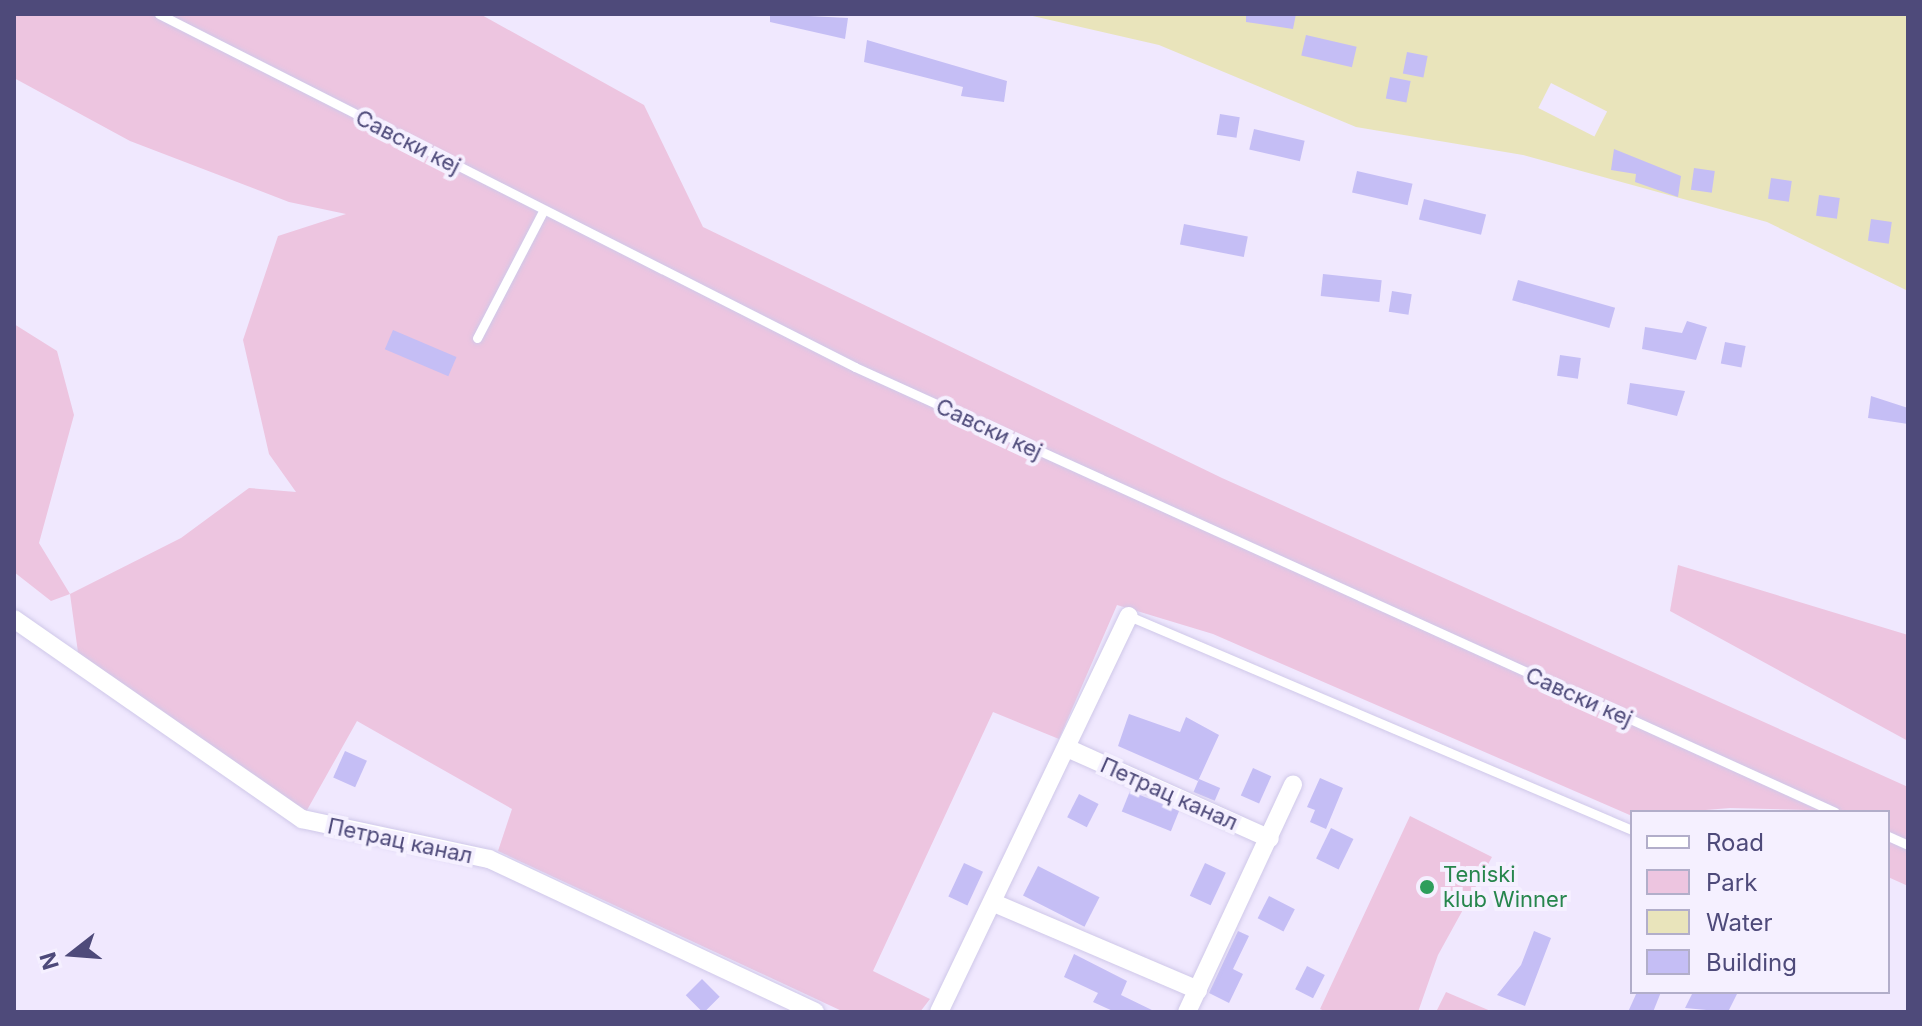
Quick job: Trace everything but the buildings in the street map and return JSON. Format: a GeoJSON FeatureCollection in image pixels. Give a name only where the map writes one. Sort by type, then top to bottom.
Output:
{"type":"FeatureCollection","features":[{"type":"Feature","properties":{"kind":"street"},"geometry":{"type":"LineString","coordinates":[[939,1012],[994,903],[1129,616]]}},
{"type":"Feature","properties":{"kind":"street","name":"Петрац канал"},"geometry":{"type":"LineString","coordinates":[[14,619],[302,819],[489,859],[815,1012]]}},
{"type":"Feature","properties":{"kind":"street","name":"Петрац канал"},"geometry":{"type":"LineString","coordinates":[[1067,748],[1270,839]]}},
{"type":"Feature","properties":{"kind":"street"},"geometry":{"type":"LineString","coordinates":[[1187,1012],[1293,785]]}},
{"type":"Feature","properties":{"kind":"street"},"geometry":{"type":"LineString","coordinates":[[994,903],[1198,990]]}},
{"type":"Feature","properties":{"kind":"lane","name":"Савски кеј"},"geometry":{"type":"LineString","coordinates":[[159,14],[543,211],[1151,505],[1831,810]]}},
{"type":"Feature","properties":{"kind":"lane"},"geometry":{"type":"LineString","coordinates":[[477,338],[543,211]]}},
{"type":"Feature","properties":{"kind":"lane"},"geometry":{"type":"LineString","coordinates":[[1129,616],[1630,829]]}},
{"type":"Feature","properties":{"kind":"green space"},"geometry":{"type":"Polygon","coordinates":[[[14,14],[480,14],[644,105],[703,227],[1222,478],[1908,787],[1908,886],[1890,878],[1890,810],[1730,808],[1630,810],[1630,815],[1213,634],[1117,605],[1059,739],[993,712],[873,971],[930,999],[920,1012],[844,1012],[498,851],[512,809],[357,721],[302,819],[80,667],[70,594],[181,538],[249,488],[296,492],[269,454],[243,340],[278,236],[346,214],[289,202],[130,141],[14,78],[14,14]]]}},
{"type":"Feature","properties":{"kind":"green space"},"geometry":{"type":"Polygon","coordinates":[[[14,324],[57,351],[74,415],[39,543],[70,594],[51,601],[14,572],[14,324]]]}},
{"type":"Feature","properties":{"kind":"green space"},"geometry":{"type":"Polygon","coordinates":[[[1678,565],[1908,635],[1908,741],[1670,611],[1678,565]]]}},
{"type":"Feature","properties":{"kind":"green space"},"geometry":{"type":"Polygon","coordinates":[[[1410,816],[1492,857],[1438,955],[1418,1012],[1327,1012],[1320,1009],[1410,816]]]}},
{"type":"Feature","properties":{"kind":"green space"},"geometry":{"type":"Polygon","coordinates":[[[1446,992],[1493,1012],[1436,1012],[1446,992]]]}},
{"type":"Feature","properties":{"kind":"water"},"geometry":{"type":"Polygon","coordinates":[[[1024,14],[1908,14],[1908,291],[1767,222],[1523,155],[1356,127],[1159,45],[1024,14]]]}},
{"type":"Feature","properties":{"kind":"pier"},"geometry":{"type":"Polygon","coordinates":[[[1551,83],[1607,112],[1594,137],[1538,108],[1551,83]]]}},
{"type":"Feature","properties":{"kind":"place","name":"Teniski klub Winner"},"geometry":{"type":"Point","coordinates":[1427,887]}}]}
